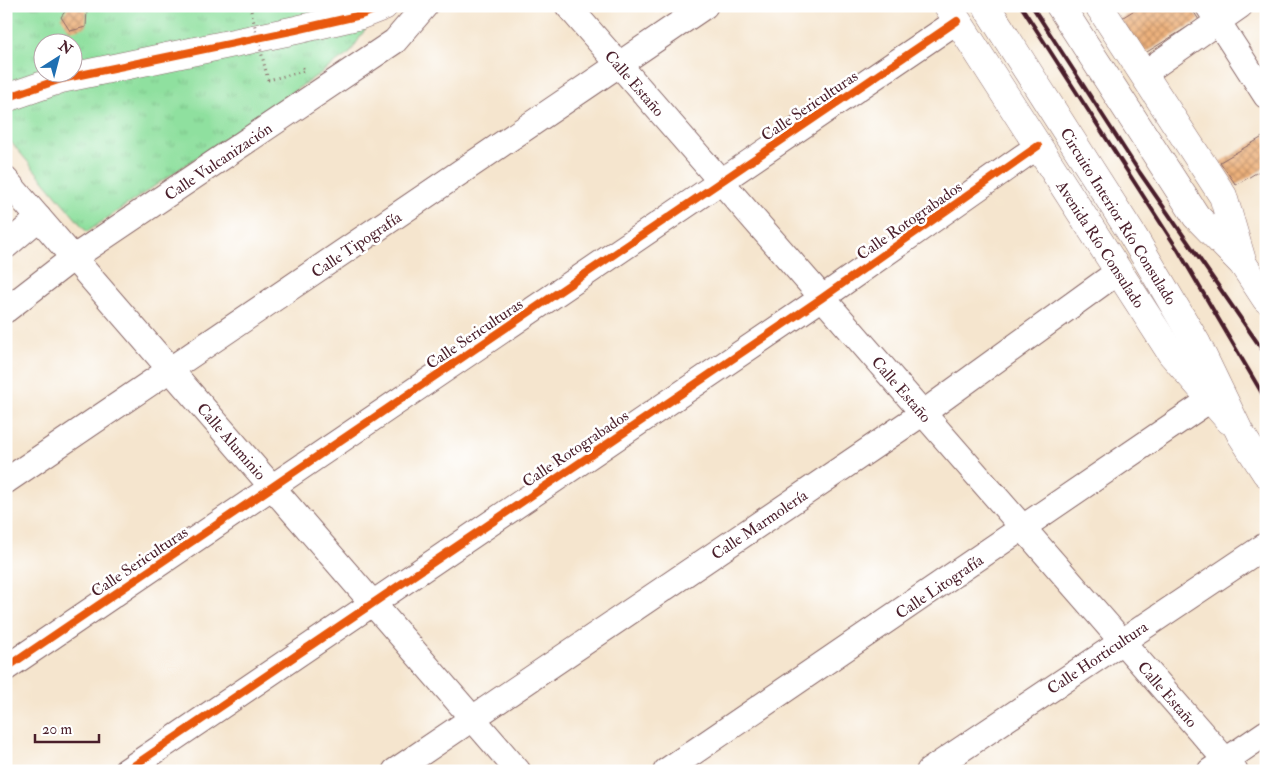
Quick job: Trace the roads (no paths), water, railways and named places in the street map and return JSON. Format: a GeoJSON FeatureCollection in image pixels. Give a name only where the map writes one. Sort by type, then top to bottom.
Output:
{"type":"FeatureCollection","features":[{"type":"Feature","properties":{"kind":"main road"},"geometry":{"type":"LineString","coordinates":[[6,98],[61,79],[296,30],[361,15],[384,6]]}},
{"type":"Feature","properties":{"kind":"main road","name":"Circuito Interior Río Consulado"},"geometry":{"type":"LineString","coordinates":[[986,6],[1138,244],[1197,344],[1240,433]]}},
{"type":"Feature","properties":{"kind":"main road"},"geometry":{"type":"LineString","coordinates":[[1060,6],[1196,216],[1253,268]]}},
{"type":"Feature","properties":{"kind":"main road"},"geometry":{"type":"LineString","coordinates":[[1099,6],[1223,196],[1266,299]]}},
{"type":"Feature","properties":{"kind":"main road","name":"Avenida Río Consulado"},"geometry":{"type":"LineString","coordinates":[[953,14],[1171,353],[1240,433],[1266,473]]}},
{"type":"Feature","properties":{"kind":"street","name":"Calle Vulcanización"},"geometry":{"type":"LineString","coordinates":[[6,310],[73,258],[395,41],[425,6]]}},
{"type":"Feature","properties":{"kind":"street","name":"Calle Estaño"},"geometry":{"type":"LineString","coordinates":[[568,6],[1122,640],[1224,767]]}},
{"type":"Feature","properties":{"kind":"street","name":"Calle Tipografía"},"geometry":{"type":"LineString","coordinates":[[6,481],[705,6]]}},
{"type":"Feature","properties":{"kind":"street"},"geometry":{"type":"LineString","coordinates":[[1143,74],[1213,14],[1240,6]]}},
{"type":"Feature","properties":{"kind":"street","name":"Calle Sericulturas"},"geometry":{"type":"LineString","coordinates":[[6,668],[722,182],[953,14]]}},
{"type":"Feature","properties":{"kind":"street"},"geometry":{"type":"LineString","coordinates":[[1213,14],[1266,96]]}},
{"type":"Feature","properties":{"kind":"street","name":"Calle Rotograbados"},"geometry":{"type":"LineString","coordinates":[[126,771],[371,602],[822,298],[1038,146]]}},
{"type":"Feature","properties":{"kind":"street","name":"Calle Aluminio"},"geometry":{"type":"LineString","coordinates":[[6,180],[518,771]]}},
{"type":"Feature","properties":{"kind":"street"},"geometry":{"type":"LineString","coordinates":[[6,246],[39,218]]}},
{"type":"Feature","properties":{"kind":"street","name":"Calle Marmolería"},"geometry":{"type":"LineString","coordinates":[[396,771],[923,414],[1119,271]]}},
{"type":"Feature","properties":{"kind":"street","name":"Calle Litografía"},"geometry":{"type":"LineString","coordinates":[[666,771],[1211,399]]}},
{"type":"Feature","properties":{"kind":"street","name":"Calle Horticultura"},"geometry":{"type":"LineString","coordinates":[[929,771],[1266,545]]}},
{"type":"Feature","properties":{"kind":"street"},"geometry":{"type":"LineString","coordinates":[[1224,767],[1266,733]]}},
{"type":"Feature","properties":{"kind":"railway"},"geometry":{"type":"LineString","coordinates":[[1021,6],[1178,250],[1266,400]]}},
{"type":"Feature","properties":{"kind":"railway"},"geometry":{"type":"LineString","coordinates":[[1032,6],[1140,173],[1266,355]]}}]}
